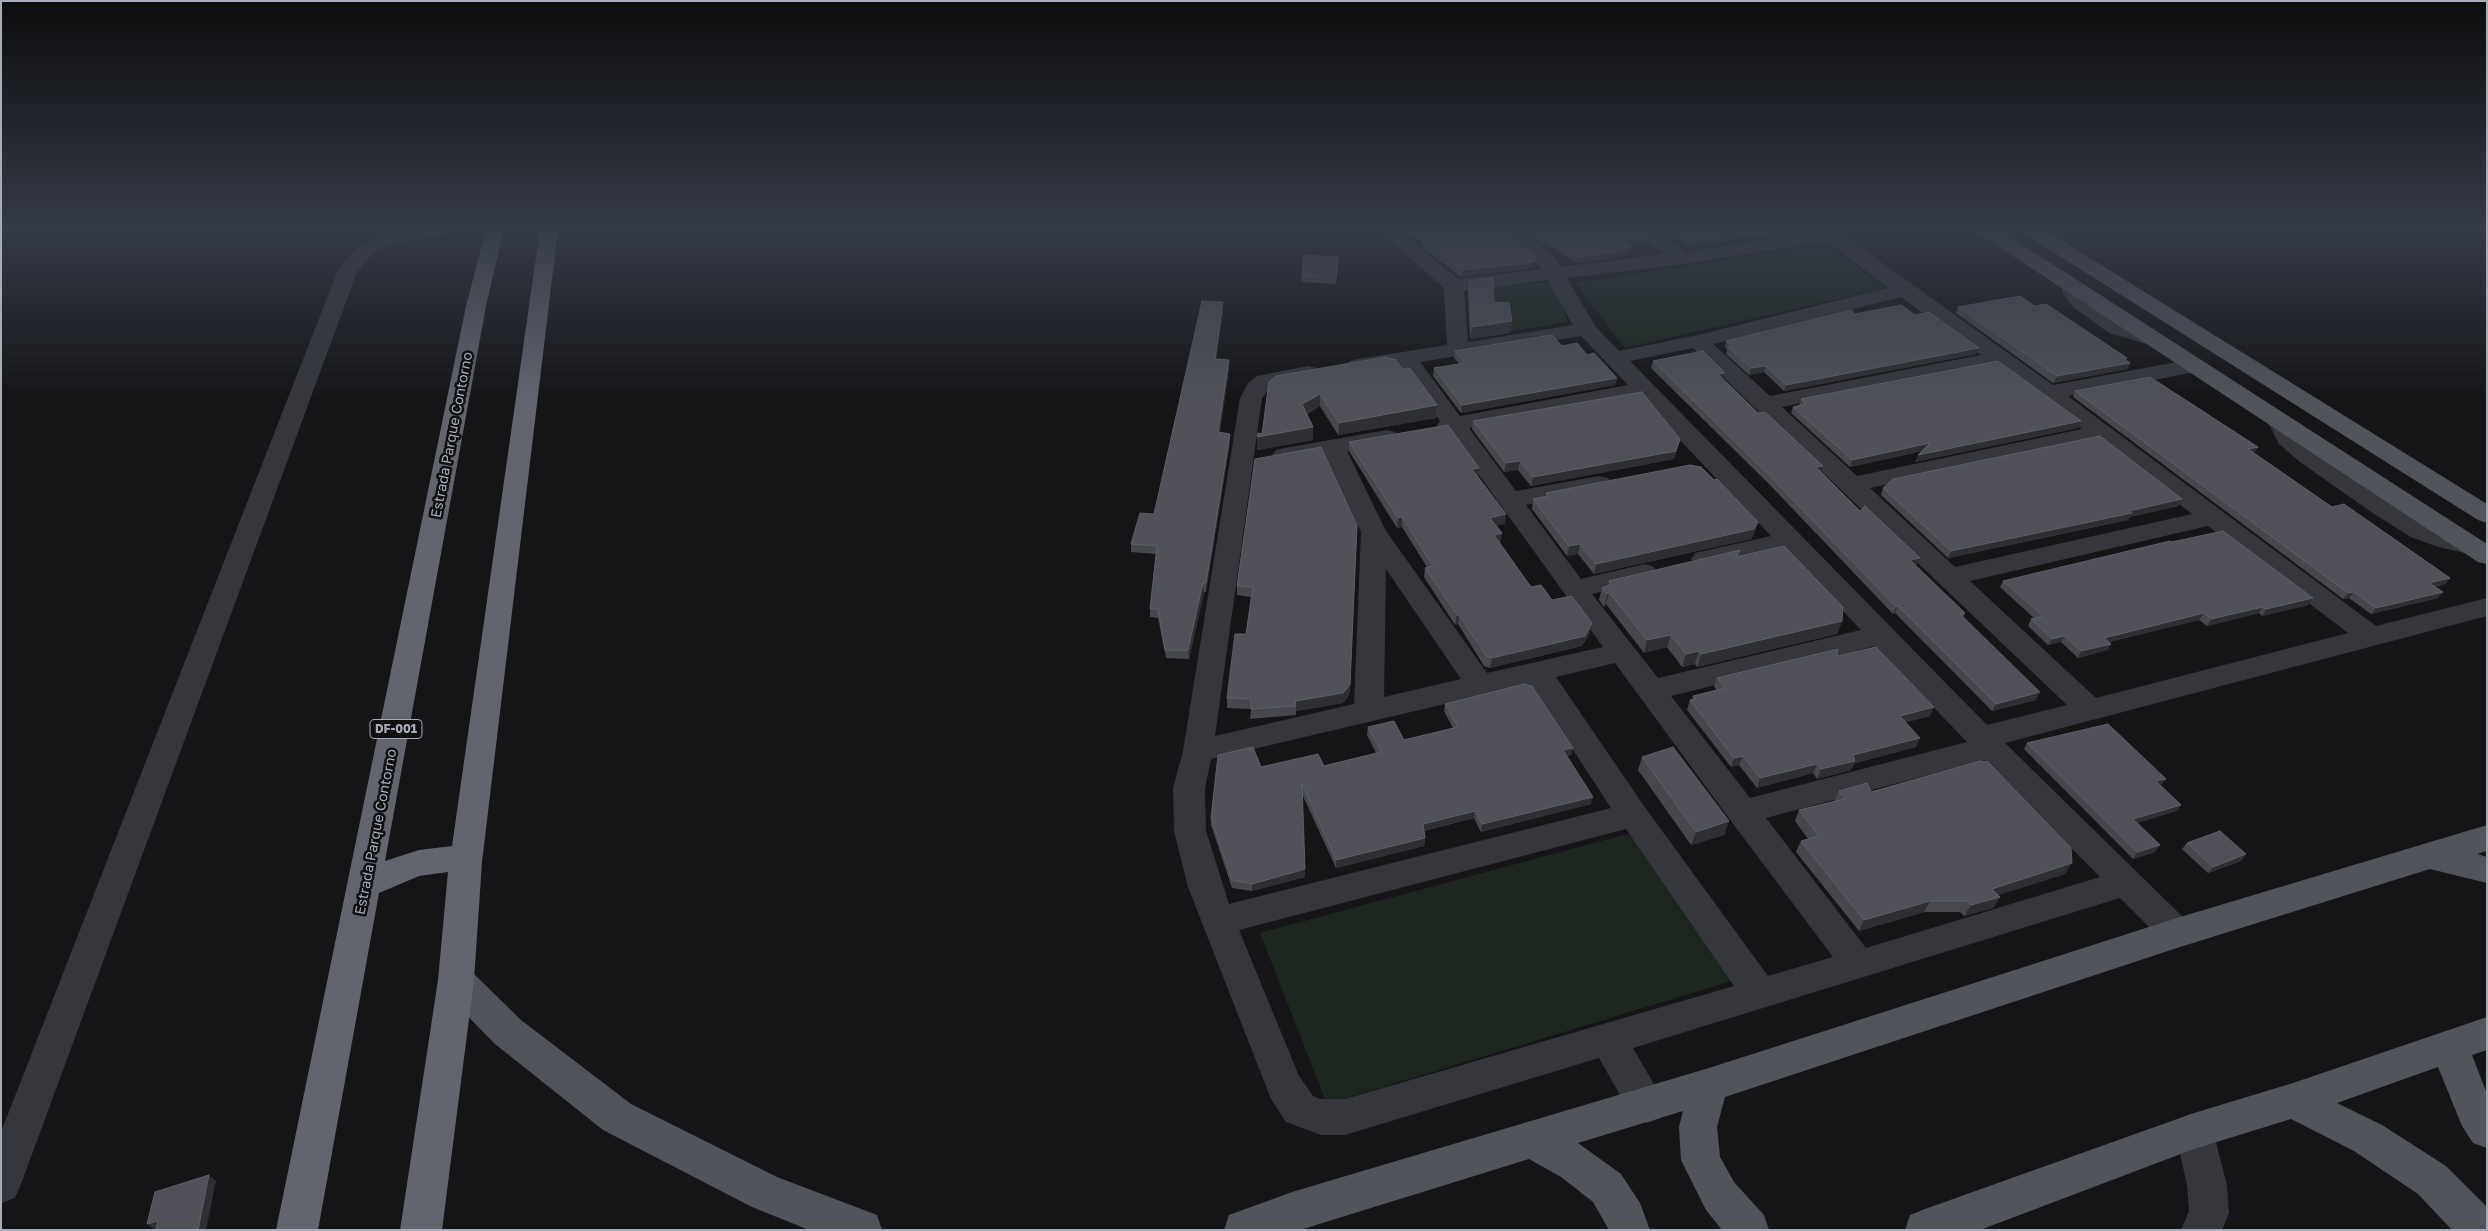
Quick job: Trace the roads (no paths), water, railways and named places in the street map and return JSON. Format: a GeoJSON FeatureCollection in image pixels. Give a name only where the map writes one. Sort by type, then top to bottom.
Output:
{"type":"FeatureCollection","features":[{"type":"Feature","properties":{"kind":"highway","name":"Estrada Parque Contorno"},"geometry":{"type":"LineString","coordinates":[[297,1230],[482,286]]}},
{"type":"Feature","properties":{"kind":"highway"},"geometry":{"type":"LineString","coordinates":[[421,1230],[456,980],[466,862],[541,286]]}},
{"type":"Feature","properties":{"kind":"highway"},"geometry":{"type":"LineString","coordinates":[[366,884],[392,872],[419,863],[448,859],[466,862]]}},
{"type":"Feature","properties":{"kind":"main road"},"geometry":{"type":"LineString","coordinates":[[2073,286],[2280,422]]}},
{"type":"Feature","properties":{"kind":"main road"},"geometry":{"type":"LineString","coordinates":[[2119,286],[2487,515]]}},
{"type":"Feature","properties":{"kind":"main road"},"geometry":{"type":"LineString","coordinates":[[1244,1230],[1290,1221],[1533,1140],[2177,933],[2487,838]]}},
{"type":"Feature","properties":{"kind":"main road"},"geometry":{"type":"LineString","coordinates":[[2432,856],[2487,870]]}},
{"type":"Feature","properties":{"kind":"main road"},"geometry":{"type":"LineString","coordinates":[[456,980],[508,1032],[617,1117],[766,1193],[862,1230]]}},
{"type":"Feature","properties":{"kind":"main road"},"geometry":{"type":"LineString","coordinates":[[1925,1230],[2194,1131],[2293,1101],[2487,1033]]}},
{"type":"Feature","properties":{"kind":"main road"},"geometry":{"type":"LineString","coordinates":[[2451,1046],[2460,1077],[2476,1113],[2487,1130]]}},
{"type":"Feature","properties":{"kind":"main road"},"geometry":{"type":"LineString","coordinates":[[1709,1085],[1698,1127],[1701,1160],[1720,1196],[1749,1230]]}},
{"type":"Feature","properties":{"kind":"main road"},"geometry":{"type":"LineString","coordinates":[[2293,1101],[2368,1138],[2432,1180],[2481,1230]]}},
{"type":"Feature","properties":{"kind":"main road"},"geometry":{"type":"LineString","coordinates":[[1533,1140],[1575,1163],[1607,1188],[1626,1217],[1630,1230]]}},
{"type":"Feature","properties":{"kind":"street"},"geometry":{"type":"LineString","coordinates":[[1,1184],[342,286]]}},
{"type":"Feature","properties":{"kind":"street"},"geometry":{"type":"LineString","coordinates":[[1454,286],[1458,349]]}},
{"type":"Feature","properties":{"kind":"street"},"geometry":{"type":"LineString","coordinates":[[1563,286],[1586,329],[1985,742],[2177,933]]}},
{"type":"Feature","properties":{"kind":"street"},"geometry":{"type":"LineString","coordinates":[[1899,286],[2049,393],[2099,433],[2371,637]]}},
{"type":"Feature","properties":{"kind":"street"},"geometry":{"type":"LineString","coordinates":[[1615,358],[1698,341],[1904,290]]}},
{"type":"Feature","properties":{"kind":"street"},"geometry":{"type":"LineString","coordinates":[[1586,329],[1277,378],[1265,381],[1256,388],[1251,398],[1198,751],[1189,788],[1190,831],[1205,887],[1284,1088],[1300,1109],[1321,1117],[1344,1117],[1759,993],[1860,965],[2125,883]]}},
{"type":"Feature","properties":{"kind":"street"},"geometry":{"type":"LineString","coordinates":[[1698,341],[2091,710]]}},
{"type":"Feature","properties":{"kind":"street"},"geometry":{"type":"LineString","coordinates":[[1406,358],[1574,589],[1860,965]]}},
{"type":"Feature","properties":{"kind":"street"},"geometry":{"type":"LineString","coordinates":[[1764,404],[2000,358]]}},
{"type":"Feature","properties":{"kind":"street"},"geometry":{"type":"LineString","coordinates":[[2049,393],[2193,366]]}},
{"type":"Feature","properties":{"kind":"street"},"geometry":{"type":"LineString","coordinates":[[1240,462],[1333,447],[1645,389]]}},
{"type":"Feature","properties":{"kind":"street"},"geometry":{"type":"LineString","coordinates":[[2280,422],[2287,439],[2308,457],[2383,509],[2420,530],[2480,551]]}},
{"type":"Feature","properties":{"kind":"street"},"geometry":{"type":"LineString","coordinates":[[1850,485],[2099,433]]}},
{"type":"Feature","properties":{"kind":"street"},"geometry":{"type":"LineString","coordinates":[[1333,447],[1374,532],[1480,685]]}},
{"type":"Feature","properties":{"kind":"street"},"geometry":{"type":"LineString","coordinates":[[1684,467],[1713,461]]}},
{"type":"Feature","properties":{"kind":"street"},"geometry":{"type":"LineString","coordinates":[[1510,500],[1626,478]]}},
{"type":"Feature","properties":{"kind":"street"},"geometry":{"type":"LineString","coordinates":[[1950,577],[2212,517]]}},
{"type":"Feature","properties":{"kind":"street"},"geometry":{"type":"LineString","coordinates":[[1369,711],[1374,532]]}},
{"type":"Feature","properties":{"kind":"street"},"geometry":{"type":"LineString","coordinates":[[1574,589],[1789,540]]}},
{"type":"Feature","properties":{"kind":"street"},"geometry":{"type":"LineString","coordinates":[[1742,812],[2091,710],[2487,607]]}},
{"type":"Feature","properties":{"kind":"street"},"geometry":{"type":"LineString","coordinates":[[1652,690],[1881,635]]}},
{"type":"Feature","properties":{"kind":"street"},"geometry":{"type":"LineString","coordinates":[[1198,751],[1622,652]]}},
{"type":"Feature","properties":{"kind":"street"},"geometry":{"type":"LineString","coordinates":[[1537,672],[1633,815],[1759,993]]}},
{"type":"Feature","properties":{"kind":"street"},"geometry":{"type":"LineString","coordinates":[[1218,921],[1633,815]]}},
{"type":"Feature","properties":{"kind":"street"},"geometry":{"type":"LineString","coordinates":[[1608,1038],[1646,1105]]}},
{"type":"Feature","properties":{"kind":"street"},"geometry":{"type":"LineString","coordinates":[[2194,1131],[2207,1185],[2209,1213],[2201,1230]]}}]}
